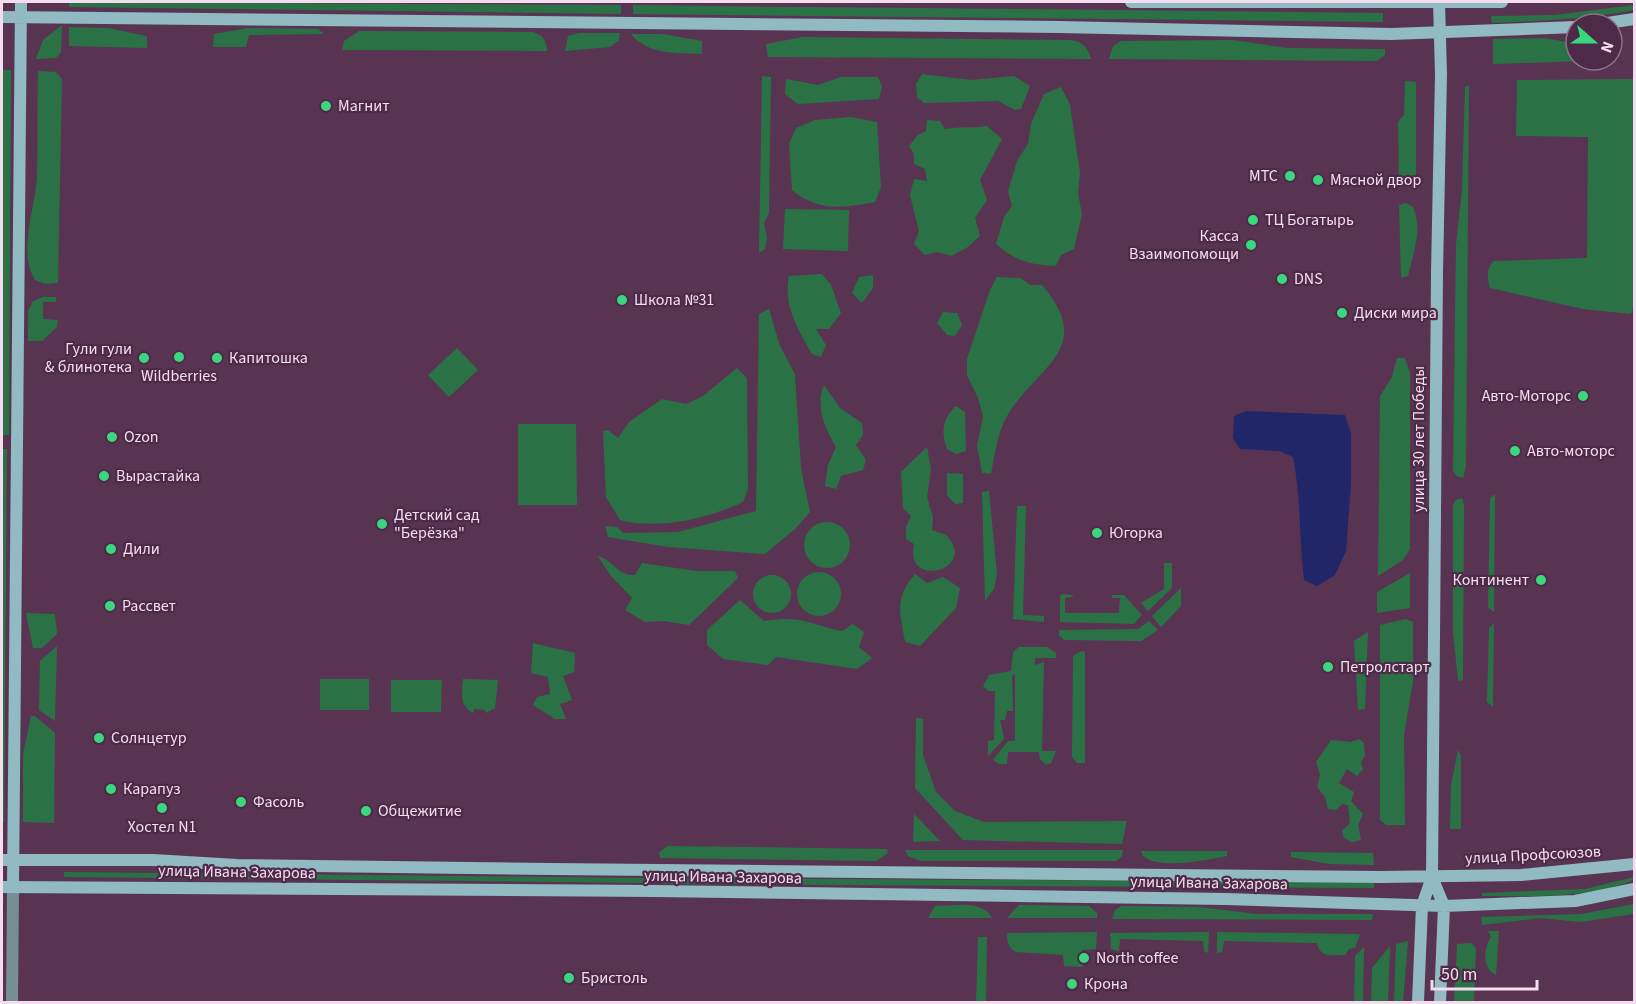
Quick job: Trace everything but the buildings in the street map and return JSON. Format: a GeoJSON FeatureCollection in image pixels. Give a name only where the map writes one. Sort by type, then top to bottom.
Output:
{"type":"FeatureCollection","features":[{"type":"Feature","properties":{"kind":"main road"},"geometry":{"type":"LineString","coordinates":[[7,887],[21,2]]}},
{"type":"Feature","properties":{"kind":"main road"},"geometry":{"type":"LineString","coordinates":[[1131,2],[1502,2]]}},
{"type":"Feature","properties":{"kind":"main road","name":"улица 30 лет Победы"},"geometry":{"type":"LineString","coordinates":[[1418,1002],[1422,906],[1432,877],[1439,2]]}},
{"type":"Feature","properties":{"kind":"main road"},"geometry":{"type":"LineString","coordinates":[[2,17],[1059,27],[1300,34],[1564,27]]}},
{"type":"Feature","properties":{"kind":"main road","name":"улица Ивана Захарова"},"geometry":{"type":"LineString","coordinates":[[7,860],[153,860],[237,865],[551,869],[1432,877]]}},
{"type":"Feature","properties":{"kind":"main road","name":"улица Профсоюзов"},"geometry":{"type":"LineString","coordinates":[[1432,877],[1521,875],[1635,864]]}},
{"type":"Feature","properties":{"kind":"main road","name":"улица 30 лет Победы"},"geometry":{"type":"LineString","coordinates":[[1432,877],[1444,906],[1440,1002]]}},
{"type":"Feature","properties":{"kind":"main road","name":"улица Ивана Захарова"},"geometry":{"type":"LineString","coordinates":[[7,887],[1226,899],[1444,906]]}},
{"type":"Feature","properties":{"kind":"main road"},"geometry":{"type":"LineString","coordinates":[[1444,906],[1575,901],[1635,889]]}},
{"type":"Feature","properties":{"kind":"street"},"geometry":{"type":"LineString","coordinates":[[7,887],[12,1002]]}},
{"type":"Feature","properties":{"kind":"green space"},"geometry":{"type":"Polygon","coordinates":[[[69,2],[621,5],[621,14],[69,7],[69,2]]]}},
{"type":"Feature","properties":{"kind":"green space"},"geometry":{"type":"Polygon","coordinates":[[[633,5],[1383,13],[1383,22],[633,14],[633,5]]]}},
{"type":"Feature","properties":{"kind":"green space"},"geometry":{"type":"Polygon","coordinates":[[[1634,5],[1634,10],[1622,12],[1578,12],[1634,5]]]}},
{"type":"Feature","properties":{"kind":"green space"},"geometry":{"type":"Polygon","coordinates":[[[1564,14],[1564,19],[1492,23],[1491,16],[1564,14]]]}},
{"type":"Feature","properties":{"kind":"green space"},"geometry":{"type":"Polygon","coordinates":[[[62,25],[61,52],[56,58],[36,59],[43,40],[62,25]]]}},
{"type":"Feature","properties":{"kind":"green space"},"geometry":{"type":"Polygon","coordinates":[[[69,27],[108,28],[147,36],[147,48],[69,46],[69,27]]]}},
{"type":"Feature","properties":{"kind":"green space"},"geometry":{"type":"Polygon","coordinates":[[[248,28],[318,29],[324,34],[249,35],[246,47],[213,47],[214,34],[248,28]]]}},
{"type":"Feature","properties":{"kind":"green space"},"geometry":{"type":"Polygon","coordinates":[[[359,31],[533,32],[544,39],[547,51],[342,50],[344,41],[359,31]]]}},
{"type":"Feature","properties":{"kind":"green space"},"geometry":{"type":"Polygon","coordinates":[[[579,33],[620,33],[619,40],[610,47],[565,51],[568,36],[579,33]]]}},
{"type":"Feature","properties":{"kind":"green space"},"geometry":{"type":"Polygon","coordinates":[[[631,34],[663,34],[702,41],[702,54],[663,52],[646,46],[631,34]]]}},
{"type":"Feature","properties":{"kind":"green space"},"geometry":{"type":"Polygon","coordinates":[[[803,37],[1070,40],[1084,45],[1091,59],[768,57],[766,44],[803,37]]]}},
{"type":"Feature","properties":{"kind":"green space"},"geometry":{"type":"Polygon","coordinates":[[[1545,38],[1564,42],[1564,62],[1493,64],[1493,39],[1545,38]]]}},
{"type":"Feature","properties":{"kind":"green space"},"geometry":{"type":"Polygon","coordinates":[[[1233,40],[1287,48],[1385,49],[1385,55],[1377,61],[1109,59],[1113,46],[1121,41],[1233,40]]]}},
{"type":"Feature","properties":{"kind":"green space"},"geometry":{"type":"Polygon","coordinates":[[[2,70],[11,70],[9,435],[2,435],[2,70]]]}},
{"type":"Feature","properties":{"kind":"green space"},"geometry":{"type":"Polygon","coordinates":[[[38,71],[56,72],[62,79],[58,283],[45,284],[35,280],[30,268],[27,242],[37,175],[38,71]]]}},
{"type":"Feature","properties":{"kind":"green space"},"geometry":{"type":"Polygon","coordinates":[[[922,74],[971,80],[1014,76],[1030,86],[1021,109],[1015,110],[998,101],[924,103],[917,97],[916,84],[922,74]]]}},
{"type":"Feature","properties":{"kind":"green space"},"geometry":{"type":"Polygon","coordinates":[[[762,76],[771,77],[769,213],[764,223],[767,237],[765,249],[759,253],[762,76]]]}},
{"type":"Feature","properties":{"kind":"green space"},"geometry":{"type":"Polygon","coordinates":[[[841,77],[878,77],[882,86],[879,99],[798,104],[785,94],[786,79],[818,85],[841,77]]]}},
{"type":"Feature","properties":{"kind":"green space"},"geometry":{"type":"Polygon","coordinates":[[[1634,79],[1634,304],[1631,314],[1583,309],[1490,288],[1488,273],[1494,261],[1587,258],[1588,137],[1516,136],[1517,80],[1634,79]]]}},
{"type":"Feature","properties":{"kind":"green space"},"geometry":{"type":"Polygon","coordinates":[[[1405,81],[1416,82],[1416,178],[1412,185],[1399,185],[1398,122],[1404,115],[1405,81]]]}},
{"type":"Feature","properties":{"kind":"green space"},"geometry":{"type":"Polygon","coordinates":[[[1469,86],[1466,466],[1463,478],[1457,476],[1453,471],[1456,244],[1462,189],[1465,87],[1469,86]]]}},
{"type":"Feature","properties":{"kind":"green space"},"geometry":{"type":"Polygon","coordinates":[[[1061,87],[1070,105],[1080,173],[1078,194],[1082,214],[1074,249],[1061,255],[1056,266],[1039,265],[1024,261],[996,244],[1004,217],[1012,206],[1008,191],[1017,161],[1028,144],[1031,124],[1044,94],[1061,87]]]}},
{"type":"Feature","properties":{"kind":"green space"},"geometry":{"type":"Polygon","coordinates":[[[851,117],[877,122],[881,187],[875,202],[842,207],[822,205],[792,190],[789,144],[796,128],[815,120],[851,117]]]}},
{"type":"Feature","properties":{"kind":"green space"},"geometry":{"type":"Polygon","coordinates":[[[927,120],[940,121],[945,129],[987,126],[1002,139],[980,180],[987,200],[975,218],[980,236],[968,247],[951,256],[938,252],[925,255],[914,244],[919,231],[910,195],[914,179],[927,181],[925,169],[914,164],[914,154],[909,146],[918,135],[926,131],[927,120]]]}},
{"type":"Feature","properties":{"kind":"green space"},"geometry":{"type":"Polygon","coordinates":[[[1406,203],[1413,207],[1416,215],[1417,233],[1408,276],[1401,278],[1399,205],[1406,203]]]}},
{"type":"Feature","properties":{"kind":"green space"},"geometry":{"type":"Polygon","coordinates":[[[785,209],[849,210],[848,251],[783,249],[785,209]]]}},
{"type":"Feature","properties":{"kind":"green space"},"geometry":{"type":"Polygon","coordinates":[[[822,274],[831,285],[841,313],[829,329],[816,329],[826,345],[821,357],[812,354],[797,326],[790,307],[788,287],[789,276],[822,274]]]}},
{"type":"Feature","properties":{"kind":"green space"},"geometry":{"type":"Polygon","coordinates":[[[873,275],[873,288],[862,303],[852,293],[859,277],[873,275]]]}},
{"type":"Feature","properties":{"kind":"green space"},"geometry":{"type":"Polygon","coordinates":[[[997,277],[1021,278],[1030,285],[1042,285],[1057,307],[1064,326],[1063,342],[1056,356],[1007,416],[997,444],[991,474],[982,473],[977,445],[983,417],[978,398],[967,375],[967,359],[990,290],[997,277]]]}},
{"type":"Feature","properties":{"kind":"green space"},"geometry":{"type":"Polygon","coordinates":[[[43,297],[56,297],[56,302],[43,302],[43,319],[58,320],[57,327],[42,341],[28,341],[28,311],[33,301],[43,297]]]}},
{"type":"Feature","properties":{"kind":"green space"},"geometry":{"type":"Polygon","coordinates":[[[769,309],[780,346],[795,374],[801,469],[810,512],[796,528],[765,554],[668,547],[608,537],[605,526],[617,527],[623,533],[678,532],[756,511],[759,314],[769,309]]]}},
{"type":"Feature","properties":{"kind":"green space"},"geometry":{"type":"Polygon","coordinates":[[[943,312],[957,313],[962,325],[955,336],[947,335],[937,323],[943,312]]]}},
{"type":"Feature","properties":{"kind":"green space"},"geometry":{"type":"Polygon","coordinates":[[[457,348],[478,370],[449,397],[428,375],[457,348]]]}},
{"type":"Feature","properties":{"kind":"green space"},"geometry":{"type":"Polygon","coordinates":[[[1397,358],[1405,358],[1410,373],[1410,549],[1403,560],[1378,576],[1380,396],[1392,377],[1397,358]]]}},
{"type":"Feature","properties":{"kind":"green space"},"geometry":{"type":"Polygon","coordinates":[[[737,368],[747,378],[748,489],[743,502],[698,518],[682,521],[650,524],[620,520],[606,497],[603,431],[608,430],[618,438],[629,422],[662,399],[686,404],[703,396],[737,368]]]}},
{"type":"Feature","properties":{"kind":"green space"},"geometry":{"type":"Polygon","coordinates":[[[824,385],[840,408],[862,423],[863,435],[856,445],[866,460],[863,470],[841,476],[836,489],[825,486],[828,465],[836,447],[822,417],[821,393],[824,385]]]}},
{"type":"Feature","properties":{"kind":"green space"},"geometry":{"type":"Polygon","coordinates":[[[956,406],[965,412],[966,451],[956,454],[947,449],[944,426],[956,406]]]}},
{"type":"Feature","properties":{"kind":"green space"},"geometry":{"type":"Polygon","coordinates":[[[518,424],[576,424],[577,505],[518,505],[518,424]]]}},
{"type":"Feature","properties":{"kind":"green space"},"geometry":{"type":"Polygon","coordinates":[[[927,447],[931,469],[927,497],[933,517],[932,530],[946,535],[954,547],[954,557],[948,565],[939,570],[929,571],[920,567],[914,559],[914,544],[906,539],[906,527],[911,516],[903,508],[901,472],[927,447]]]}},
{"type":"Feature","properties":{"kind":"green space"},"geometry":{"type":"Polygon","coordinates":[[[2,449],[7,449],[4,822],[2,822],[2,449]]]}},
{"type":"Feature","properties":{"kind":"green space"},"geometry":{"type":"Polygon","coordinates":[[[947,473],[963,474],[963,503],[955,504],[947,495],[947,473]]]}},
{"type":"Feature","properties":{"kind":"green space"},"geometry":{"type":"Polygon","coordinates":[[[989,491],[997,574],[994,589],[985,601],[982,492],[989,491]]]}},
{"type":"Feature","properties":{"kind":"green space"},"geometry":{"type":"Polygon","coordinates":[[[1495,494],[1494,612],[1488,607],[1490,498],[1495,494]]]}},
{"type":"Feature","properties":{"kind":"green space"},"geometry":{"type":"Polygon","coordinates":[[[1462,498],[1464,505],[1463,680],[1458,681],[1453,631],[1453,505],[1456,500],[1462,498]]]}},
{"type":"Feature","properties":{"kind":"green space"},"geometry":{"type":"Polygon","coordinates":[[[1017,506],[1026,506],[1023,615],[1044,616],[1044,622],[1013,619],[1017,506]]]}},
{"type":"Feature","properties":{"kind":"green space"},"geometry":{"type":"Polygon","coordinates":[[[827,522],[843,529],[850,545],[843,561],[827,568],[811,561],[804,545],[811,529],[827,522]]]}},
{"type":"Feature","properties":{"kind":"green space"},"geometry":{"type":"Polygon","coordinates":[[[598,556],[629,575],[635,575],[642,563],[696,571],[735,571],[738,578],[689,625],[664,621],[645,622],[625,610],[632,598],[611,576],[598,556]]]}},
{"type":"Feature","properties":{"kind":"green space"},"geometry":{"type":"Polygon","coordinates":[[[1164,563],[1172,563],[1172,588],[1148,611],[1141,603],[1164,589],[1164,563]]]}},
{"type":"Feature","properties":{"kind":"green space"},"geometry":{"type":"Polygon","coordinates":[[[819,572],[828,573],[835,578],[840,585],[840,603],[835,610],[828,615],[819,616],[810,615],[803,610],[798,603],[797,594],[798,585],[803,578],[810,573],[819,572]]]}},
{"type":"Feature","properties":{"kind":"green space"},"geometry":{"type":"Polygon","coordinates":[[[1410,573],[1410,608],[1377,613],[1377,592],[1410,573]]]}},
{"type":"Feature","properties":{"kind":"green space"},"geometry":{"type":"Polygon","coordinates":[[[915,574],[927,583],[943,577],[960,588],[956,608],[920,646],[905,642],[900,614],[904,591],[915,574]]]}},
{"type":"Feature","properties":{"kind":"green space"},"geometry":{"type":"Polygon","coordinates":[[[772,575],[785,581],[791,594],[785,607],[772,613],[759,607],[753,594],[759,581],[772,575]]]}},
{"type":"Feature","properties":{"kind":"green space"},"geometry":{"type":"Polygon","coordinates":[[[1181,588],[1181,606],[1161,627],[1152,616],[1181,588]]]}},
{"type":"Feature","properties":{"kind":"green space"},"geometry":{"type":"Polygon","coordinates":[[[1062,594],[1073,597],[1065,598],[1065,613],[1119,613],[1120,598],[1112,598],[1112,595],[1124,595],[1142,615],[1134,624],[1060,622],[1060,596],[1062,594]]]}},
{"type":"Feature","properties":{"kind":"green space"},"geometry":{"type":"Polygon","coordinates":[[[740,600],[764,621],[787,619],[804,621],[842,631],[853,624],[864,632],[859,647],[872,658],[857,669],[776,657],[768,665],[723,659],[707,645],[707,630],[740,600]]]}},
{"type":"Feature","properties":{"kind":"green space"},"geometry":{"type":"Polygon","coordinates":[[[26,613],[55,614],[57,634],[42,648],[33,648],[26,613]]]}},
{"type":"Feature","properties":{"kind":"green space"},"geometry":{"type":"Polygon","coordinates":[[[1406,619],[1413,622],[1413,682],[1404,735],[1405,825],[1386,825],[1380,820],[1380,625],[1406,619]]]}},
{"type":"Feature","properties":{"kind":"green space"},"geometry":{"type":"Polygon","coordinates":[[[1149,621],[1158,630],[1141,641],[1064,640],[1059,635],[1059,630],[1138,629],[1149,621]]]}},
{"type":"Feature","properties":{"kind":"green space"},"geometry":{"type":"Polygon","coordinates":[[[1494,623],[1493,707],[1487,702],[1489,628],[1494,623]]]}},
{"type":"Feature","properties":{"kind":"green space"},"geometry":{"type":"Polygon","coordinates":[[[1368,632],[1365,709],[1358,710],[1354,641],[1368,632]]]}},
{"type":"Feature","properties":{"kind":"green space"},"geometry":{"type":"Polygon","coordinates":[[[533,643],[575,653],[574,672],[563,676],[572,700],[560,704],[566,719],[555,719],[533,705],[537,697],[550,694],[548,677],[531,673],[533,643]]]}},
{"type":"Feature","properties":{"kind":"green space"},"geometry":{"type":"Polygon","coordinates":[[[57,646],[55,721],[39,710],[40,661],[57,646]]]}},
{"type":"Feature","properties":{"kind":"green space"},"geometry":{"type":"Polygon","coordinates":[[[1019,647],[1047,647],[1056,653],[1056,658],[1035,658],[1035,665],[1044,662],[1042,751],[1056,751],[1051,763],[1046,765],[1040,759],[1039,752],[1008,752],[1007,764],[998,764],[993,760],[1008,741],[1015,741],[1015,674],[1012,676],[1013,711],[1007,711],[1005,720],[1000,720],[1004,739],[988,756],[988,741],[994,740],[995,691],[988,691],[983,686],[989,675],[1011,671],[1013,652],[1019,647]]]}},
{"type":"Feature","properties":{"kind":"green space"},"geometry":{"type":"Polygon","coordinates":[[[1081,651],[1085,652],[1085,763],[1077,763],[1072,757],[1073,656],[1081,651]]]}},
{"type":"Feature","properties":{"kind":"green space"},"geometry":{"type":"Polygon","coordinates":[[[320,679],[369,679],[369,710],[320,710],[320,679]]]}},
{"type":"Feature","properties":{"kind":"green space"},"geometry":{"type":"Polygon","coordinates":[[[463,679],[498,680],[495,708],[486,713],[485,710],[474,709],[473,713],[469,710],[462,699],[463,679]]]}},
{"type":"Feature","properties":{"kind":"green space"},"geometry":{"type":"Polygon","coordinates":[[[391,680],[442,680],[441,712],[391,712],[391,680]]]}},
{"type":"Feature","properties":{"kind":"green space"},"geometry":{"type":"Polygon","coordinates":[[[31,716],[35,716],[55,733],[54,823],[23,822],[23,754],[31,716]]]}},
{"type":"Feature","properties":{"kind":"green space"},"geometry":{"type":"Polygon","coordinates":[[[916,718],[923,719],[923,755],[936,792],[955,811],[984,822],[1127,821],[1122,844],[963,840],[915,788],[916,718]]]}},
{"type":"Feature","properties":{"kind":"green space"},"geometry":{"type":"Polygon","coordinates":[[[1359,739],[1364,743],[1365,756],[1361,762],[1363,769],[1357,776],[1347,769],[1339,783],[1354,792],[1351,801],[1363,814],[1358,825],[1361,840],[1352,842],[1344,838],[1342,831],[1350,823],[1348,805],[1342,804],[1336,810],[1328,809],[1325,797],[1317,787],[1320,774],[1316,762],[1331,740],[1351,742],[1359,739]]]}},
{"type":"Feature","properties":{"kind":"green space"},"geometry":{"type":"Polygon","coordinates":[[[1458,750],[1461,755],[1461,829],[1450,829],[1451,785],[1458,750]]]}},
{"type":"Feature","properties":{"kind":"green space"},"geometry":{"type":"Polygon","coordinates":[[[914,814],[940,841],[913,842],[914,814]]]}},
{"type":"Feature","properties":{"kind":"green space"},"geometry":{"type":"Polygon","coordinates":[[[668,846],[887,849],[888,853],[876,861],[660,858],[659,852],[668,846]]]}},
{"type":"Feature","properties":{"kind":"green space"},"geometry":{"type":"Polygon","coordinates":[[[905,850],[1123,850],[1122,856],[1116,861],[921,861],[908,856],[905,850]]]}},
{"type":"Feature","properties":{"kind":"green space"},"geometry":{"type":"Polygon","coordinates":[[[1141,851],[1227,851],[1227,856],[1171,863],[1150,860],[1143,856],[1141,851]]]}},
{"type":"Feature","properties":{"kind":"green space"},"geometry":{"type":"Polygon","coordinates":[[[1291,852],[1373,853],[1374,865],[1329,864],[1291,857],[1291,852]]]}},
{"type":"Feature","properties":{"kind":"green space"},"geometry":{"type":"Polygon","coordinates":[[[64,872],[645,878],[645,883],[64,877],[64,872]]]}},
{"type":"Feature","properties":{"kind":"green space"},"geometry":{"type":"Polygon","coordinates":[[[1634,877],[1634,880],[1597,891],[1540,896],[1482,896],[1482,893],[1585,889],[1634,877]]]}},
{"type":"Feature","properties":{"kind":"green space"},"geometry":{"type":"Polygon","coordinates":[[[663,878],[1374,882],[1374,888],[663,884],[663,878]]]}},
{"type":"Feature","properties":{"kind":"green space"},"geometry":{"type":"Polygon","coordinates":[[[1634,904],[1634,914],[1581,922],[1540,918],[1482,925],[1481,917],[1581,914],[1634,904]]]}},
{"type":"Feature","properties":{"kind":"green space"},"geometry":{"type":"Polygon","coordinates":[[[1019,905],[1089,906],[1097,913],[1097,918],[1007,918],[1019,905]]]}},
{"type":"Feature","properties":{"kind":"green space"},"geometry":{"type":"Polygon","coordinates":[[[935,906],[974,906],[987,912],[992,918],[928,918],[935,906]]]}},
{"type":"Feature","properties":{"kind":"green space"},"geometry":{"type":"Polygon","coordinates":[[[1121,906],[1199,907],[1256,914],[1373,914],[1372,920],[1112,919],[1115,910],[1121,906]]]}},
{"type":"Feature","properties":{"kind":"green space"},"geometry":{"type":"Polygon","coordinates":[[[1488,931],[1499,931],[1496,975],[1488,968],[1485,958],[1486,947],[1491,937],[1488,931]]]}},
{"type":"Feature","properties":{"kind":"green space"},"geometry":{"type":"Polygon","coordinates":[[[1097,932],[1096,949],[1082,950],[1083,967],[1064,966],[1063,955],[1016,952],[1010,946],[1007,936],[1007,933],[1097,932]]]}},
{"type":"Feature","properties":{"kind":"green space"},"geometry":{"type":"Polygon","coordinates":[[[1209,932],[1208,953],[1204,951],[1203,941],[1120,939],[1119,951],[1111,949],[1110,933],[1209,932]]]}},
{"type":"Feature","properties":{"kind":"green space"},"geometry":{"type":"Polygon","coordinates":[[[1217,932],[1360,934],[1355,948],[1349,949],[1345,955],[1327,955],[1318,948],[1317,943],[1224,941],[1222,952],[1217,953],[1217,932]]]}},
{"type":"Feature","properties":{"kind":"green space"},"geometry":{"type":"Polygon","coordinates":[[[978,937],[987,937],[986,1002],[976,1002],[978,937]]]}},
{"type":"Feature","properties":{"kind":"green space"},"geometry":{"type":"Polygon","coordinates":[[[1408,941],[1403,1002],[1394,1002],[1396,944],[1408,941]]]}},
{"type":"Feature","properties":{"kind":"green space"},"geometry":{"type":"Polygon","coordinates":[[[1471,943],[1476,948],[1474,1002],[1454,1002],[1457,944],[1471,943]]]}},
{"type":"Feature","properties":{"kind":"green space"},"geometry":{"type":"Polygon","coordinates":[[[1390,946],[1388,1002],[1371,1002],[1372,968],[1390,946]]]}},
{"type":"Feature","properties":{"kind":"green space"},"geometry":{"type":"Polygon","coordinates":[[[1364,947],[1363,1002],[1354,1002],[1355,956],[1364,947]]]}},
{"type":"Feature","properties":{"kind":"shaded area"},"geometry":{"type":"Polygon","coordinates":[[[1246,411],[1345,415],[1351,433],[1351,483],[1346,551],[1335,575],[1317,586],[1304,580],[1293,457],[1279,451],[1240,449],[1233,438],[1234,416],[1246,411]]]}},
{"type":"Feature","properties":{"kind":"place","name":"Магнит"},"geometry":{"type":"Point","coordinates":[326,106]}},
{"type":"Feature","properties":{"kind":"place","name":"МТС"},"geometry":{"type":"Point","coordinates":[1290,176]}},
{"type":"Feature","properties":{"kind":"place","name":"Мясной двор"},"geometry":{"type":"Point","coordinates":[1318,180]}},
{"type":"Feature","properties":{"kind":"place","name":"ТЦ Богатырь"},"geometry":{"type":"Point","coordinates":[1253,220]}},
{"type":"Feature","properties":{"kind":"place","name":"Касса Взаимопомощи"},"geometry":{"type":"Point","coordinates":[1251,245]}},
{"type":"Feature","properties":{"kind":"place","name":"DNS"},"geometry":{"type":"Point","coordinates":[1282,279]}},
{"type":"Feature","properties":{"kind":"place","name":"Школа №31"},"geometry":{"type":"Point","coordinates":[622,300]}},
{"type":"Feature","properties":{"kind":"place","name":"Диски мира"},"geometry":{"type":"Point","coordinates":[1342,313]}},
{"type":"Feature","properties":{"kind":"place","name":"Wildberries"},"geometry":{"type":"Point","coordinates":[179,357]}},
{"type":"Feature","properties":{"kind":"place","name":"Гули гули & блинотека"},"geometry":{"type":"Point","coordinates":[144,358]}},
{"type":"Feature","properties":{"kind":"place","name":"Капитошка"},"geometry":{"type":"Point","coordinates":[217,358]}},
{"type":"Feature","properties":{"kind":"place","name":"Авто-Моторс"},"geometry":{"type":"Point","coordinates":[1583,396]}},
{"type":"Feature","properties":{"kind":"place","name":"Ozon"},"geometry":{"type":"Point","coordinates":[112,437]}},
{"type":"Feature","properties":{"kind":"place","name":"Авто-моторс"},"geometry":{"type":"Point","coordinates":[1515,451]}},
{"type":"Feature","properties":{"kind":"place","name":"Вырастайка"},"geometry":{"type":"Point","coordinates":[104,476]}},
{"type":"Feature","properties":{"kind":"place","name":"Детский сад \"Берёзка\""},"geometry":{"type":"Point","coordinates":[382,524]}},
{"type":"Feature","properties":{"kind":"place","name":"Югорка"},"geometry":{"type":"Point","coordinates":[1097,533]}},
{"type":"Feature","properties":{"kind":"place","name":"Дили"},"geometry":{"type":"Point","coordinates":[111,549]}},
{"type":"Feature","properties":{"kind":"place","name":"Континент"},"geometry":{"type":"Point","coordinates":[1541,580]}},
{"type":"Feature","properties":{"kind":"place","name":"Рассвет"},"geometry":{"type":"Point","coordinates":[110,606]}},
{"type":"Feature","properties":{"kind":"place","name":"Петролстарт"},"geometry":{"type":"Point","coordinates":[1328,667]}},
{"type":"Feature","properties":{"kind":"place","name":"Солнцетур"},"geometry":{"type":"Point","coordinates":[99,738]}},
{"type":"Feature","properties":{"kind":"place","name":"Карапуз"},"geometry":{"type":"Point","coordinates":[111,789]}},
{"type":"Feature","properties":{"kind":"place","name":"Фасоль"},"geometry":{"type":"Point","coordinates":[241,802]}},
{"type":"Feature","properties":{"kind":"place","name":"Хостел N1"},"geometry":{"type":"Point","coordinates":[162,808]}},
{"type":"Feature","properties":{"kind":"place","name":"Общежитие"},"geometry":{"type":"Point","coordinates":[366,811]}},
{"type":"Feature","properties":{"kind":"place","name":"North coffee"},"geometry":{"type":"Point","coordinates":[1084,958]}},
{"type":"Feature","properties":{"kind":"place","name":"Бристоль"},"geometry":{"type":"Point","coordinates":[569,978]}},
{"type":"Feature","properties":{"kind":"place","name":"Крона"},"geometry":{"type":"Point","coordinates":[1072,984]}}]}
